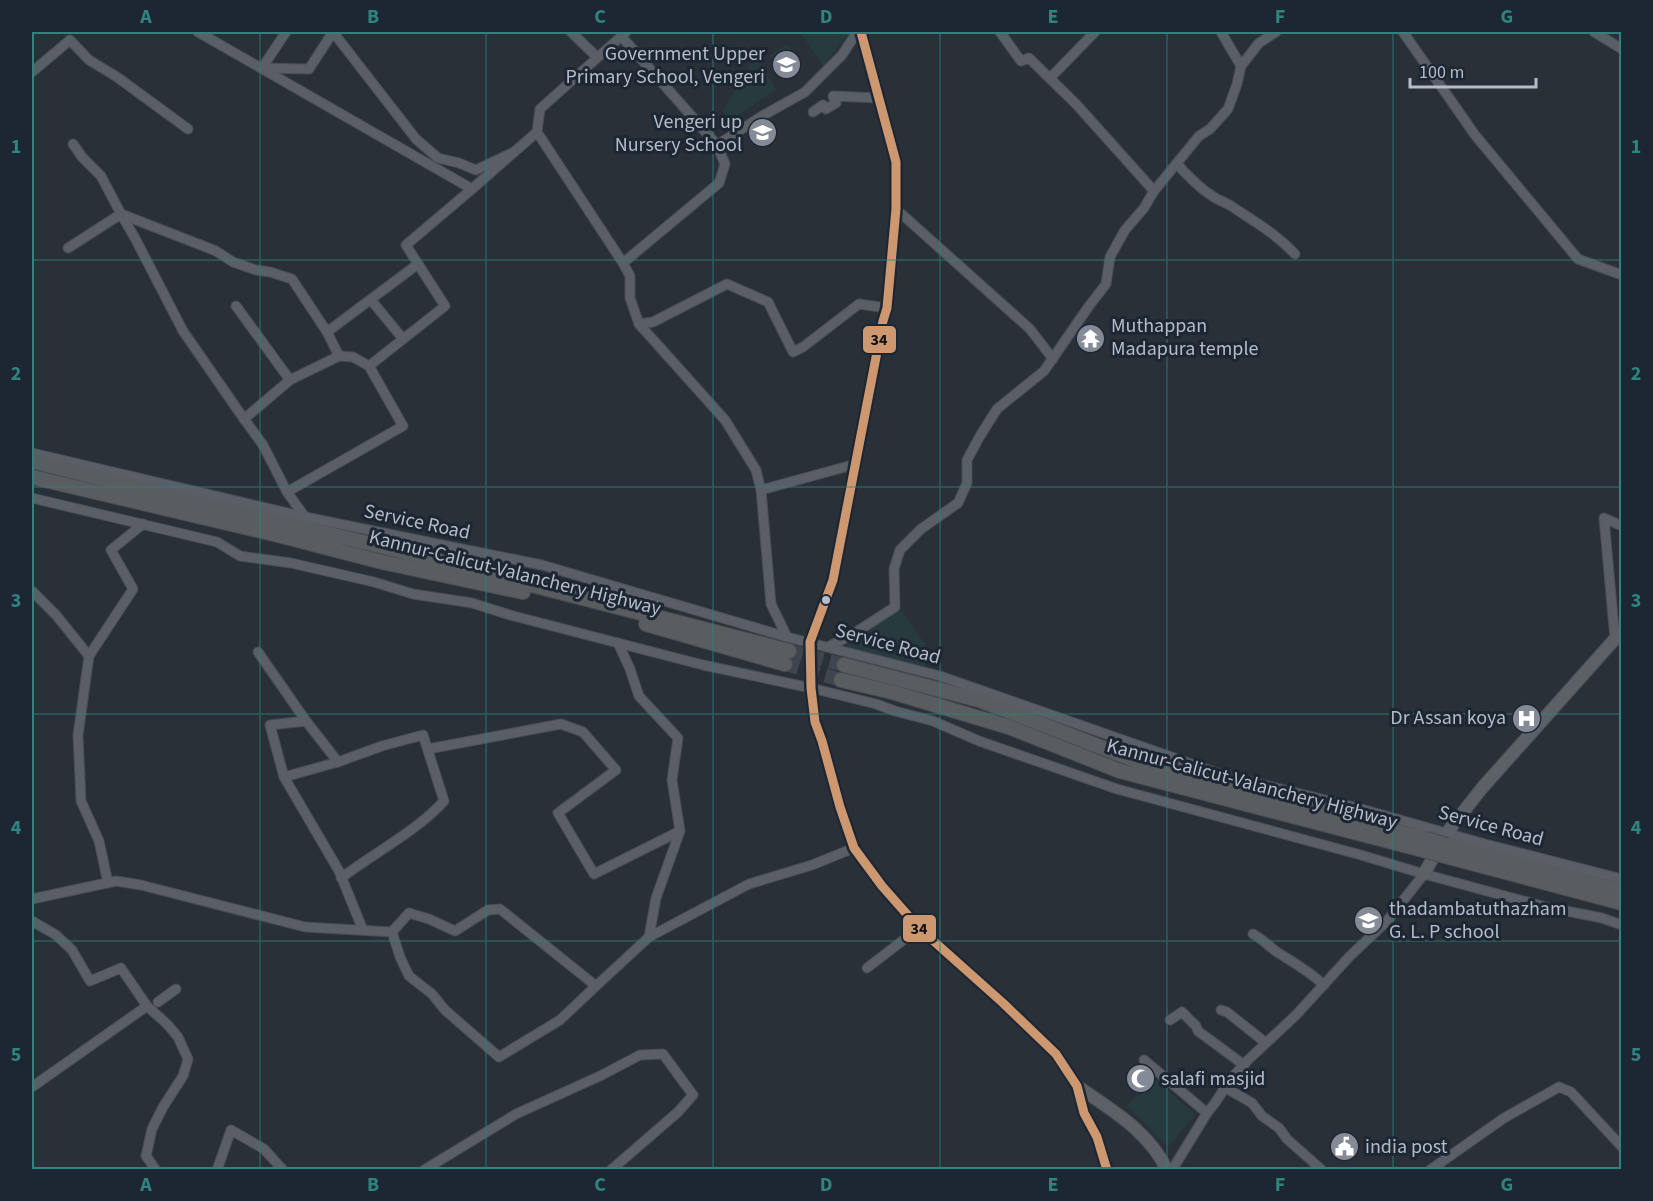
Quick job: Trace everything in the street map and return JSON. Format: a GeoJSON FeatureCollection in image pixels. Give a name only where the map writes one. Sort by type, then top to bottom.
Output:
{"type":"FeatureCollection","features":[{"type":"Feature","properties":{"kind":"highway","name":"Kannur-Calicut-Valanchery Highway"},"geometry":{"type":"LineString","coordinates":[[32,461],[192,502],[376,545],[788,658],[568,602],[382,562],[32,477]]}},
{"type":"Feature","properties":{"kind":"highway"},"geometry":{"type":"LineString","coordinates":[[844,665],[979,700],[1147,765],[1423,844]]}},
{"type":"Feature","properties":{"kind":"highway","name":"Kannur-Calicut-Valanchery Highway"},"geometry":{"type":"LineString","coordinates":[[842,680],[892,692],[1008,727],[1120,771],[1423,844],[1446,845],[1622,903]]}},
{"type":"Feature","properties":{"kind":"highway"},"geometry":{"type":"LineString","coordinates":[[1446,845],[1622,891]]}},
{"type":"Feature","properties":{"kind":"main road"},"geometry":{"type":"LineString","coordinates":[[859,32],[896,162],[896,209],[887,308],[833,580],[810,642],[811,688],[815,722],[854,849],[882,886],[919,928],[1056,1054],[1077,1086],[1084,1113],[1097,1137],[1107,1170]]}},
{"type":"Feature","properties":{"kind":"main road"},"geometry":{"type":"LineString","coordinates":[[1424,874],[1446,845],[1482,788],[1618,635]]}},
{"type":"Feature","properties":{"kind":"main road"},"geometry":{"type":"LineString","coordinates":[[1077,1086],[1125,1119],[1151,1144],[1167,1170]]}},
{"type":"Feature","properties":{"kind":"street"},"geometry":{"type":"LineString","coordinates":[[198,32],[472,189]]}},
{"type":"Feature","properties":{"kind":"street"},"geometry":{"type":"LineString","coordinates":[[262,68],[286,32]]}},
{"type":"Feature","properties":{"kind":"street"},"geometry":{"type":"LineString","coordinates":[[262,68],[309,69],[333,32],[416,139],[438,158],[476,170],[514,152]]}},
{"type":"Feature","properties":{"kind":"street"},"geometry":{"type":"LineString","coordinates":[[571,32],[597,57]]}},
{"type":"Feature","properties":{"kind":"street"},"geometry":{"type":"LineString","coordinates":[[717,145],[762,116],[806,92],[842,55],[859,32]]}},
{"type":"Feature","properties":{"kind":"street"},"geometry":{"type":"LineString","coordinates":[[999,32],[1022,61],[1029,58],[1076,104],[1154,191]]}},
{"type":"Feature","properties":{"kind":"street"},"geometry":{"type":"LineString","coordinates":[[1050,78],[1095,32]]}},
{"type":"Feature","properties":{"kind":"street"},"geometry":{"type":"LineString","coordinates":[[1221,32],[1241,66]]}},
{"type":"Feature","properties":{"kind":"street"},"geometry":{"type":"LineString","coordinates":[[828,647],[895,607],[894,569],[900,550],[921,529],[958,503],[967,483],[967,460],[997,409],[1044,371],[1053,359],[1106,284],[1110,257],[1125,230],[1199,136],[1210,129],[1228,109],[1238,84],[1241,66],[1259,43],[1276,32]]}},
{"type":"Feature","properties":{"kind":"street"},"geometry":{"type":"LineString","coordinates":[[1403,32],[1475,135],[1578,259],[1622,275]]}},
{"type":"Feature","properties":{"kind":"street"},"geometry":{"type":"LineString","coordinates":[[1594,32],[1622,49]]}},
{"type":"Feature","properties":{"kind":"street"},"geometry":{"type":"LineString","coordinates":[[623,263],[719,183],[725,164],[717,145],[624,34],[540,109],[537,132],[630,276],[630,298],[639,324],[725,420],[756,470],[771,604],[787,637]]}},
{"type":"Feature","properties":{"kind":"street"},"geometry":{"type":"LineString","coordinates":[[32,72],[70,40],[89,60],[117,77],[188,129]]}},
{"type":"Feature","properties":{"kind":"street"},"geometry":{"type":"LineString","coordinates":[[813,112],[823,105],[826,110],[836,103],[833,96],[879,98]]}},
{"type":"Feature","properties":{"kind":"street"},"geometry":{"type":"LineString","coordinates":[[369,366],[445,306],[406,246],[537,132]]}},
{"type":"Feature","properties":{"kind":"street"},"geometry":{"type":"LineString","coordinates":[[73,144],[101,176],[183,331],[263,445],[286,492],[304,517]]}},
{"type":"Feature","properties":{"kind":"street"},"geometry":{"type":"LineString","coordinates":[[1177,164],[1192,181],[1210,195],[1263,226],[1280,238],[1295,254]]}},
{"type":"Feature","properties":{"kind":"street"},"geometry":{"type":"LineString","coordinates":[[896,209],[1030,329],[1053,359]]}},
{"type":"Feature","properties":{"kind":"street"},"geometry":{"type":"LineString","coordinates":[[68,248],[121,214]]}},
{"type":"Feature","properties":{"kind":"street"},"geometry":{"type":"LineString","coordinates":[[121,214],[216,251],[233,262],[292,279],[327,332],[339,356]]}},
{"type":"Feature","properties":{"kind":"street"},"geometry":{"type":"LineString","coordinates":[[327,332],[418,264]]}},
{"type":"Feature","properties":{"kind":"street"},"geometry":{"type":"LineString","coordinates":[[639,324],[653,322],[727,284],[768,302],[793,352],[803,347],[859,304],[887,308]]}},
{"type":"Feature","properties":{"kind":"street"},"geometry":{"type":"LineString","coordinates":[[370,300],[403,339]]}},
{"type":"Feature","properties":{"kind":"street"},"geometry":{"type":"LineString","coordinates":[[236,306],[290,380]]}},
{"type":"Feature","properties":{"kind":"street"},"geometry":{"type":"LineString","coordinates":[[244,419],[290,380],[339,356],[353,357],[369,366],[403,426],[286,492]]}},
{"type":"Feature","properties":{"kind":"street","name":"Service Road"},"geometry":{"type":"LineString","coordinates":[[32,453],[304,517],[542,566],[787,637],[940,676],[1223,775],[1358,808],[1446,845],[1622,879]]}},
{"type":"Feature","properties":{"kind":"street"},"geometry":{"type":"LineString","coordinates":[[760,490],[856,464]]}},
{"type":"Feature","properties":{"kind":"street"},"geometry":{"type":"LineString","coordinates":[[32,498],[217,543],[240,556],[291,563],[374,582],[413,594],[472,603],[703,665],[811,688],[933,721],[979,741],[1117,789],[1546,907],[1602,918],[1622,925]]}},
{"type":"Feature","properties":{"kind":"street"},"geometry":{"type":"LineString","coordinates":[[1618,635],[1604,518],[1622,526]]}},
{"type":"Feature","properties":{"kind":"street"},"geometry":{"type":"LineString","coordinates":[[108,883],[99,841],[81,801],[78,735],[89,656],[133,589],[111,550],[143,524]]}},
{"type":"Feature","properties":{"kind":"street"},"geometry":{"type":"LineString","coordinates":[[32,591],[56,615],[89,656]]}},
{"type":"Feature","properties":{"kind":"street"},"geometry":{"type":"LineString","coordinates":[[618,643],[639,696],[678,738],[672,780],[680,831],[656,898],[649,937]]}},
{"type":"Feature","properties":{"kind":"street"},"geometry":{"type":"LineString","coordinates":[[258,652],[338,762]]}},
{"type":"Feature","properties":{"kind":"street"},"geometry":{"type":"LineString","coordinates":[[306,721],[270,725],[284,777],[341,878],[363,930]]}},
{"type":"Feature","properties":{"kind":"street"},"geometry":{"type":"LineString","coordinates":[[428,749],[561,724],[583,732],[616,770],[558,813],[594,874],[680,831]]}},
{"type":"Feature","properties":{"kind":"street"},"geometry":{"type":"LineString","coordinates":[[284,777],[423,735],[444,801],[430,815],[341,878]]}},
{"type":"Feature","properties":{"kind":"street"},"geometry":{"type":"LineString","coordinates":[[392,932],[409,976],[432,994],[445,1010],[499,1057],[560,1020],[649,937],[749,884],[854,849]]}},
{"type":"Feature","properties":{"kind":"street"},"geometry":{"type":"LineString","coordinates":[[1173,1170],[1224,1087],[1296,1015],[1350,956],[1387,921],[1424,874]]}},
{"type":"Feature","properties":{"kind":"street"},"geometry":{"type":"LineString","coordinates":[[32,899],[116,881],[141,885],[305,927],[392,932]]}},
{"type":"Feature","properties":{"kind":"street"},"geometry":{"type":"LineString","coordinates":[[392,932],[409,913],[455,931],[488,910],[500,909],[596,986]]}},
{"type":"Feature","properties":{"kind":"street"},"geometry":{"type":"LineString","coordinates":[[32,921],[56,935],[72,950],[90,981],[121,968],[147,1006],[178,1037],[188,1059],[183,1076],[152,1129],[146,1156],[156,1170]]}},
{"type":"Feature","properties":{"kind":"street"},"geometry":{"type":"LineString","coordinates":[[867,968],[919,928]]}},
{"type":"Feature","properties":{"kind":"street"},"geometry":{"type":"LineString","coordinates":[[1253,934],[1324,985]]}},
{"type":"Feature","properties":{"kind":"street"},"geometry":{"type":"LineString","coordinates":[[158,1002],[177,989]]}},
{"type":"Feature","properties":{"kind":"street"},"geometry":{"type":"LineString","coordinates":[[32,1087],[147,1006]]}},
{"type":"Feature","properties":{"kind":"street"},"geometry":{"type":"LineString","coordinates":[[1221,1010],[1227,1012],[1266,1043]]}},
{"type":"Feature","properties":{"kind":"street"},"geometry":{"type":"LineString","coordinates":[[1170,1020],[1182,1012],[1198,1031],[1244,1065]]}},
{"type":"Feature","properties":{"kind":"street"},"geometry":{"type":"LineString","coordinates":[[424,1170],[516,1114],[600,1077],[640,1055],[663,1054],[693,1095],[678,1112],[611,1170]]}},
{"type":"Feature","properties":{"kind":"street"},"geometry":{"type":"LineString","coordinates":[[1144,1060],[1207,1113]]}},
{"type":"Feature","properties":{"kind":"street"},"geometry":{"type":"LineString","coordinates":[[1224,1087],[1252,1103],[1262,1116],[1279,1128],[1287,1139],[1322,1170]]}},
{"type":"Feature","properties":{"kind":"street"},"geometry":{"type":"LineString","coordinates":[[1430,1170],[1504,1118],[1559,1087],[1572,1092],[1622,1147]]}},
{"type":"Feature","properties":{"kind":"street"},"geometry":{"type":"LineString","coordinates":[[217,1170],[231,1130],[264,1149],[283,1170]]}},
{"type":"Feature","properties":{"kind":"green space"},"geometry":{"type":"Polygon","coordinates":[[[800,32],[850,32],[823,66],[800,32]]]}},
{"type":"Feature","properties":{"kind":"green space"},"geometry":{"type":"Polygon","coordinates":[[[787,44],[804,69],[787,80],[770,55],[787,44]]]}},
{"type":"Feature","properties":{"kind":"green space"},"geometry":{"type":"Polygon","coordinates":[[[754,57],[777,89],[730,121],[723,111],[754,57]]]}},
{"type":"Feature","properties":{"kind":"green space"},"geometry":{"type":"Polygon","coordinates":[[[901,609],[925,644],[926,669],[851,653],[847,644],[901,609]]]}},
{"type":"Feature","properties":{"kind":"green space"},"geometry":{"type":"Polygon","coordinates":[[[1156,1080],[1195,1114],[1168,1147],[1127,1105],[1156,1080]]]}},
{"type":"Feature","properties":{"kind":"tunnel"},"geometry":{"type":"LineString","coordinates":[[789,651],[844,665]]}},
{"type":"Feature","properties":{"kind":"tunnel"},"geometry":{"type":"LineString","coordinates":[[785,664],[841,680]]}},
{"type":"Feature","properties":{"kind":"transit line","name":"34"},"geometry":{"type":"LineString","coordinates":[[861,32],[896,162],[896,209],[887,308],[833,580],[810,642],[811,688],[815,722],[854,848],[882,886],[919,928],[1056,1054],[1077,1086],[1084,1113],[1097,1137],[1107,1170]]}},
{"type":"Feature","properties":{"kind":"place","name":"Government Upper Primary School, Vengeri"},"geometry":{"type":"Point","coordinates":[786,65]}},
{"type":"Feature","properties":{"kind":"place","name":"Vengeri up Nursery School"},"geometry":{"type":"Point","coordinates":[763,133]}},
{"type":"Feature","properties":{"kind":"place","name":"Muthappan Madapura temple"},"geometry":{"type":"Point","coordinates":[1090,338]}},
{"type":"Feature","properties":{"kind":"place","name":"Dr Assan koya"},"geometry":{"type":"Point","coordinates":[1527,718]}},
{"type":"Feature","properties":{"kind":"place","name":"thadambatuthazham G. L. P school"},"geometry":{"type":"Point","coordinates":[1368,920]}},
{"type":"Feature","properties":{"kind":"place","name":"salafi masjid"},"geometry":{"type":"Point","coordinates":[1140,1079]}},
{"type":"Feature","properties":{"kind":"place","name":"india post"},"geometry":{"type":"Point","coordinates":[1344,1147]}}]}
